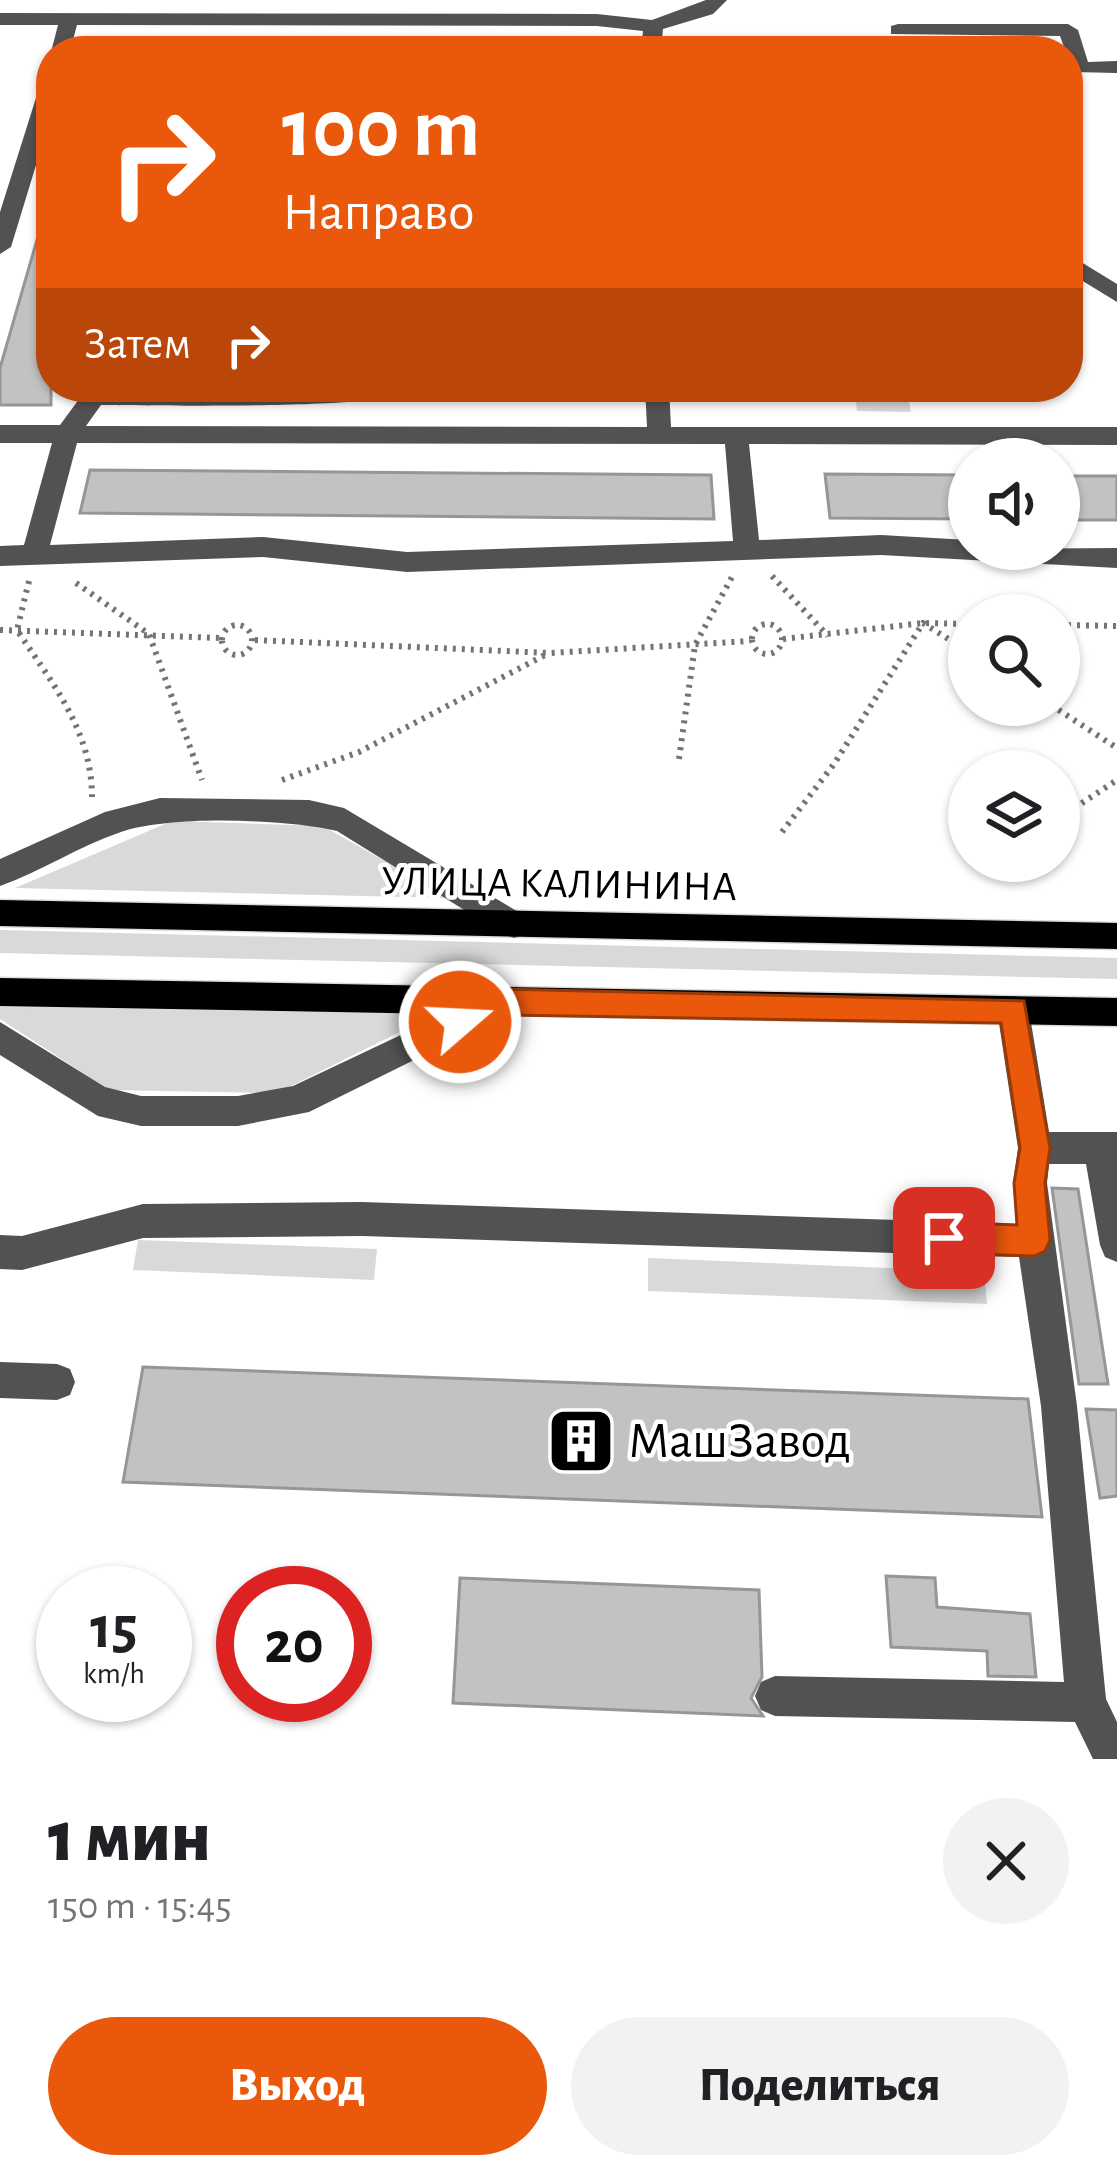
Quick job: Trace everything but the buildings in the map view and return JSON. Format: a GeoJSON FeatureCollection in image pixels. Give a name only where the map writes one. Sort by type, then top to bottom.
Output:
{"type":"FeatureCollection","features":[{"type":"Feature","properties":{"kind":"main road","name":"УЛИЦА КАЛИНИНА"},"geometry":{"type":"LineString","coordinates":[[0,914],[1117,936]]}},
{"type":"Feature","properties":{"kind":"main road"},"geometry":{"type":"LineString","coordinates":[[0,992],[1117,1012]]}},
{"type":"Feature","properties":{"kind":"lane"},"geometry":{"type":"LineString","coordinates":[[0,19],[158,20],[272,10],[597,10],[653,26],[706,10],[716,0]]}},
{"type":"Feature","properties":{"kind":"lane"},"geometry":{"type":"LineString","coordinates":[[64,36],[69,20]]}},
{"type":"Feature","properties":{"kind":"lane"},"geometry":{"type":"LineString","coordinates":[[155,36],[158,20]]}},
{"type":"Feature","properties":{"kind":"lane"},"geometry":{"type":"LineString","coordinates":[[652,36],[653,26]]}},
{"type":"Feature","properties":{"kind":"lane"},"geometry":{"type":"LineString","coordinates":[[898,30],[1068,30],[1070,36]]}},
{"type":"Feature","properties":{"kind":"lane"},"geometry":{"type":"LineString","coordinates":[[1083,68],[1117,68]]}},
{"type":"Feature","properties":{"kind":"lane"},"geometry":{"type":"LineString","coordinates":[[0,247],[36,131]]}},
{"type":"Feature","properties":{"kind":"lane"},"geometry":{"type":"LineString","coordinates":[[1083,271],[1117,295]]}},
{"type":"Feature","properties":{"kind":"lane"},"geometry":{"type":"LineString","coordinates":[[35,554],[67,434],[88,402]]}},
{"type":"Feature","properties":{"kind":"lane"},"geometry":{"type":"LineString","coordinates":[[657,402],[658,432]]}},
{"type":"Feature","properties":{"kind":"lane"},"geometry":{"type":"LineString","coordinates":[[0,434],[1117,436]]}},
{"type":"Feature","properties":{"kind":"lane"},"geometry":{"type":"LineString","coordinates":[[736,434],[747,549]]}},
{"type":"Feature","properties":{"kind":"lane"},"geometry":{"type":"LineString","coordinates":[[0,556],[263,547],[407,562],[881,544],[1117,558]]}},
{"type":"Feature","properties":{"kind":"lane"},"geometry":{"type":"LineString","coordinates":[[0,873],[115,821],[160,811],[309,812],[344,820],[514,926]]}},
{"type":"Feature","properties":{"kind":"lane"},"geometry":{"type":"LineString","coordinates":[[0,1036],[98,1101],[141,1112],[238,1111],[297,1101],[500,1002]]}},
{"type":"Feature","properties":{"kind":"lane"},"geometry":{"type":"LineString","coordinates":[[1013,1010],[1035,1148],[1030,1183],[1034,1240],[1059,1406],[1086,1702],[1114,1759]]}},
{"type":"Feature","properties":{"kind":"lane"},"geometry":{"type":"LineString","coordinates":[[1035,1148],[1108,1147],[1117,1245]]}},
{"type":"Feature","properties":{"kind":"lane"},"geometry":{"type":"LineString","coordinates":[[0,1252],[22,1253],[143,1221],[187,1220],[362,1219],[1034,1240]]}},
{"type":"Feature","properties":{"kind":"lane"},"geometry":{"type":"LineString","coordinates":[[0,1380],[57,1382]]}},
{"type":"Feature","properties":{"kind":"lane"},"geometry":{"type":"LineString","coordinates":[[775,1696],[1086,1702]]}},
{"type":"Feature","properties":{"kind":"path"},"geometry":{"type":"LineString","coordinates":[[679,759],[695,645],[747,549],[828,636]]}},
{"type":"Feature","properties":{"kind":"path"},"geometry":{"type":"LineString","coordinates":[[91,807],[95,769],[87,740],[17,630],[35,554],[149,634],[202,781]]}},
{"type":"Feature","properties":{"kind":"path"},"geometry":{"type":"LineString","coordinates":[[923,623],[948,639]]}},
{"type":"Feature","properties":{"kind":"path"},"geometry":{"type":"LineString","coordinates":[[782,832],[834,764],[923,623]]}},
{"type":"Feature","properties":{"kind":"path"},"geometry":{"type":"LineString","coordinates":[[784,638],[948,624]]}},
{"type":"Feature","properties":{"kind":"path"},"geometry":{"type":"LineString","coordinates":[[220,638],[240,626],[250,629],[255,640]]}},
{"type":"Feature","properties":{"kind":"path"},"geometry":{"type":"LineString","coordinates":[[750,641],[751,634],[764,626],[784,638]]}},
{"type":"Feature","properties":{"kind":"path"},"geometry":{"type":"LineString","coordinates":[[1080,626],[1117,626]]}},
{"type":"Feature","properties":{"kind":"path"},"geometry":{"type":"LineString","coordinates":[[0,630],[220,638]]}},
{"type":"Feature","properties":{"kind":"path"},"geometry":{"type":"LineString","coordinates":[[220,638],[224,650],[234,653],[245,651],[255,640]]}},
{"type":"Feature","properties":{"kind":"path"},"geometry":{"type":"LineString","coordinates":[[255,640],[550,653],[750,641],[760,651],[771,652],[781,648],[784,638]]}},
{"type":"Feature","properties":{"kind":"path"},"geometry":{"type":"LineString","coordinates":[[271,784],[359,752],[550,653]]}},
{"type":"Feature","properties":{"kind":"path"},"geometry":{"type":"LineString","coordinates":[[1080,724],[1117,748]]}},
{"type":"Feature","properties":{"kind":"path"},"geometry":{"type":"LineString","coordinates":[[1080,804],[1117,780]]}},
{"type":"Feature","properties":{"kind":"shaded area"},"geometry":{"type":"Polygon","coordinates":[[[856,402],[909,402],[911,412],[857,411],[856,402]]]}},
{"type":"Feature","properties":{"kind":"shaded area"},"geometry":{"type":"Polygon","coordinates":[[[172,821],[323,826],[450,898],[15,888],[172,821]]]}},
{"type":"Feature","properties":{"kind":"shaded area"},"geometry":{"type":"Polygon","coordinates":[[[0,930],[1117,958],[1117,979],[0,953],[0,930]]]}},
{"type":"Feature","properties":{"kind":"shaded area"},"geometry":{"type":"Polygon","coordinates":[[[0,1007],[438,1013],[277,1093],[109,1090],[0,1019],[0,1007]]]}},
{"type":"Feature","properties":{"kind":"shaded area"},"geometry":{"type":"Polygon","coordinates":[[[138,1240],[377,1249],[374,1280],[133,1270],[138,1240]]]}},
{"type":"Feature","properties":{"kind":"shaded area"},"geometry":{"type":"Polygon","coordinates":[[[648,1258],[984,1272],[987,1304],[648,1291],[648,1258]]]}},
{"type":"Feature","properties":{"kind":"place","name":"МашЗавод"},"geometry":{"type":"Point","coordinates":[581,1441]}},
{"type":"Feature","properties":{"kind":"route"},"geometry":{"type":"LineString","coordinates":[[460,1022],[500,1002],[1013,1010],[1035,1148],[1030,1183],[1034,1240],[944,1238]]}}]}
